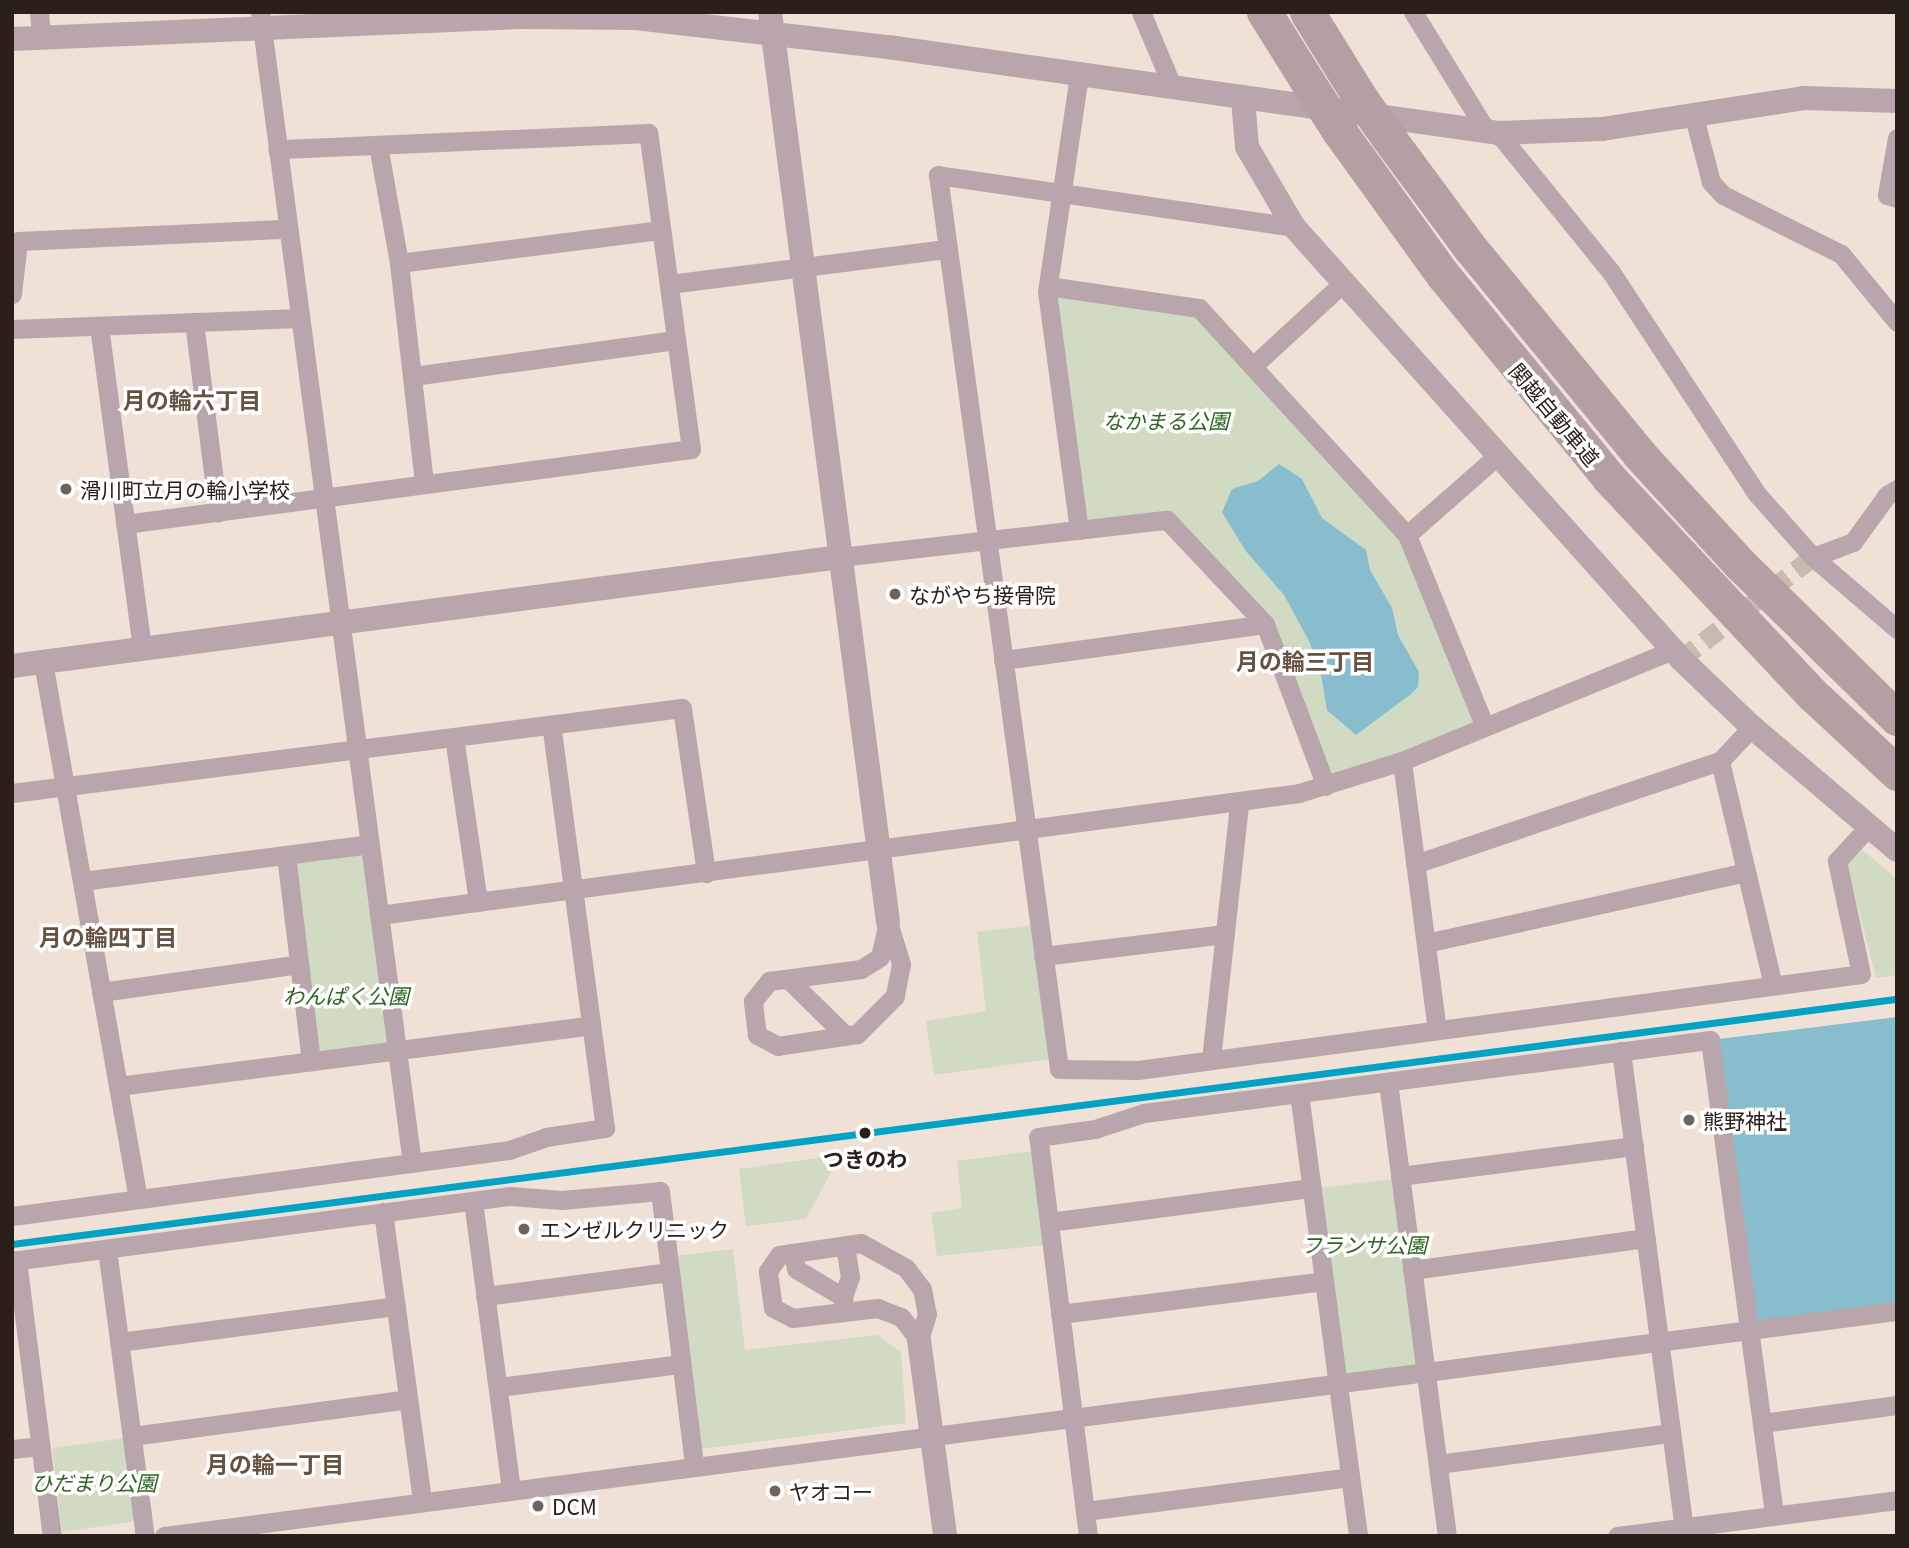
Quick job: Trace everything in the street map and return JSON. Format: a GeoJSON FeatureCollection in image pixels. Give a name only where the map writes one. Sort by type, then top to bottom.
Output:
{"type":"FeatureCollection","features":[{"type":"Feature","properties":{"kind":"highway","name":"関越自動車道"},"geometry":{"type":"LineString","coordinates":[[1264,12],[1339,131],[1443,275],[1609,478],[1812,695],[1897,773]]}},
{"type":"Feature","properties":{"kind":"highway","name":"関越自動車道"},"geometry":{"type":"LineString","coordinates":[[1307,12],[1359,96],[1471,249],[1640,455],[1739,563],[1897,718]]}},
{"type":"Feature","properties":{"kind":"street"},"geometry":{"type":"LineString","coordinates":[[39,12],[41,37]]}},
{"type":"Feature","properties":{"kind":"street"},"geometry":{"type":"LineString","coordinates":[[1142,12],[1173,89]]}},
{"type":"Feature","properties":{"kind":"street"},"geometry":{"type":"LineString","coordinates":[[1412,12],[1492,133],[1611,272],[1757,494],[1813,557],[1897,629]]}},
{"type":"Feature","properties":{"kind":"street"},"geometry":{"type":"LineString","coordinates":[[12,39],[260,20],[523,15],[771,22],[1079,75],[1492,133],[1602,130],[1693,113],[1804,98],[1897,101]]}},
{"type":"Feature","properties":{"kind":"street"},"geometry":{"type":"LineString","coordinates":[[260,20],[412,1163]]}},
{"type":"Feature","properties":{"kind":"street"},"geometry":{"type":"LineString","coordinates":[[771,22],[878,851],[888,922],[901,964],[895,996],[857,1034],[778,1046],[757,1035],[753,1001],[769,981],[861,969],[880,957],[888,922]]}},
{"type":"Feature","properties":{"kind":"street"},"geometry":{"type":"LineString","coordinates":[[1079,75],[1048,286],[1079,530]]}},
{"type":"Feature","properties":{"kind":"street"},"geometry":{"type":"LineString","coordinates":[[1243,99],[1247,148],[1294,227],[1672,650],[1752,727],[1897,850]]}},
{"type":"Feature","properties":{"kind":"street"},"geometry":{"type":"LineString","coordinates":[[1693,113],[1712,182],[1723,195],[1842,254],[1897,322]]}},
{"type":"Feature","properties":{"kind":"street"},"geometry":{"type":"LineString","coordinates":[[125,524],[691,449],[648,133],[277,149]]}},
{"type":"Feature","properties":{"kind":"street"},"geometry":{"type":"LineString","coordinates":[[1897,138],[1887,195],[1897,198]]}},
{"type":"Feature","properties":{"kind":"street"},"geometry":{"type":"LineString","coordinates":[[378,145],[399,263],[424,484]]}},
{"type":"Feature","properties":{"kind":"street"},"geometry":{"type":"LineString","coordinates":[[1294,227],[938,175],[1059,1069],[1138,1070],[1861,974],[1837,861],[1868,827]]}},
{"type":"Feature","properties":{"kind":"street"},"geometry":{"type":"LineString","coordinates":[[12,294],[18,241],[287,229]]}},
{"type":"Feature","properties":{"kind":"street"},"geometry":{"type":"LineString","coordinates":[[399,263],[661,230]]}},
{"type":"Feature","properties":{"kind":"street"},"geometry":{"type":"LineString","coordinates":[[669,284],[948,249]]}},
{"type":"Feature","properties":{"kind":"street"},"geometry":{"type":"LineString","coordinates":[[1253,366],[1343,283]]}},
{"type":"Feature","properties":{"kind":"street"},"geometry":{"type":"LineString","coordinates":[[1048,286],[1199,308],[1407,535],[1485,727]]}},
{"type":"Feature","properties":{"kind":"street"},"geometry":{"type":"LineString","coordinates":[[12,329],[299,318]]}},
{"type":"Feature","properties":{"kind":"street"},"geometry":{"type":"LineString","coordinates":[[194,322],[218,512]]}},
{"type":"Feature","properties":{"kind":"street"},"geometry":{"type":"LineString","coordinates":[[99,326],[142,650]]}},
{"type":"Feature","properties":{"kind":"street"},"geometry":{"type":"LineString","coordinates":[[413,376],[676,340]]}},
{"type":"Feature","properties":{"kind":"street"},"geometry":{"type":"LineString","coordinates":[[1407,535],[1498,455]]}},
{"type":"Feature","properties":{"kind":"street"},"geometry":{"type":"LineString","coordinates":[[1813,557],[1853,542],[1887,495],[1897,489]]}},
{"type":"Feature","properties":{"kind":"street"},"geometry":{"type":"LineString","coordinates":[[12,666],[839,557],[1167,520],[1265,624],[1326,786]]}},
{"type":"Feature","properties":{"kind":"street"},"geometry":{"type":"LineString","coordinates":[[1003,660],[1265,624]]}},
{"type":"Feature","properties":{"kind":"street"},"geometry":{"type":"LineString","coordinates":[[379,915],[1239,804],[1326,786],[1402,761],[1672,650]]}},
{"type":"Feature","properties":{"kind":"street"},"geometry":{"type":"LineString","coordinates":[[43,662],[138,1199]]}},
{"type":"Feature","properties":{"kind":"street"},"geometry":{"type":"LineString","coordinates":[[12,793],[682,708],[706,873]]}},
{"type":"Feature","properties":{"kind":"street"},"geometry":{"type":"LineString","coordinates":[[12,1216],[509,1150],[546,1137],[606,1128],[551,725]]}},
{"type":"Feature","properties":{"kind":"street"},"geometry":{"type":"LineString","coordinates":[[1415,864],[1720,761],[1752,727]]}},
{"type":"Feature","properties":{"kind":"street"},"geometry":{"type":"LineString","coordinates":[[454,737],[478,902]]}},
{"type":"Feature","properties":{"kind":"street"},"geometry":{"type":"LineString","coordinates":[[1402,761],[1437,1029]]}},
{"type":"Feature","properties":{"kind":"street"},"geometry":{"type":"LineString","coordinates":[[1720,761],[1773,985]]}},
{"type":"Feature","properties":{"kind":"street"},"geometry":{"type":"LineString","coordinates":[[1211,1059],[1239,804]]}},
{"type":"Feature","properties":{"kind":"street"},"geometry":{"type":"LineString","coordinates":[[82,881],[369,844]]}},
{"type":"Feature","properties":{"kind":"street"},"geometry":{"type":"LineString","coordinates":[[286,855],[312,1061]]}},
{"type":"Feature","properties":{"kind":"street"},"geometry":{"type":"LineString","coordinates":[[1426,943],[1746,872]]}},
{"type":"Feature","properties":{"kind":"street"},"geometry":{"type":"LineString","coordinates":[[1043,956],[1225,934]]}},
{"type":"Feature","properties":{"kind":"street"},"geometry":{"type":"LineString","coordinates":[[102,992],[299,964]]}},
{"type":"Feature","properties":{"kind":"street"},"geometry":{"type":"LineString","coordinates":[[788,979],[846,1036]]}},
{"type":"Feature","properties":{"kind":"street"},"geometry":{"type":"LineString","coordinates":[[118,1086],[592,1025]]}},
{"type":"Feature","properties":{"kind":"street"},"geometry":{"type":"LineString","coordinates":[[1088,1536],[1038,1137],[1094,1129],[1144,1113],[1710,1040],[1774,1515]]}},
{"type":"Feature","properties":{"kind":"street"},"geometry":{"type":"LineString","coordinates":[[1621,1051],[1684,1531]]}},
{"type":"Feature","properties":{"kind":"street"},"geometry":{"type":"LineString","coordinates":[[1388,1082],[1447,1536]]}},
{"type":"Feature","properties":{"kind":"street"},"geometry":{"type":"LineString","coordinates":[[1299,1093],[1358,1536]]}},
{"type":"Feature","properties":{"kind":"street"},"geometry":{"type":"LineString","coordinates":[[1400,1176],[1634,1146]]}},
{"type":"Feature","properties":{"kind":"street"},"geometry":{"type":"LineString","coordinates":[[1049,1222],[1311,1188]]}},
{"type":"Feature","properties":{"kind":"street"},"geometry":{"type":"LineString","coordinates":[[52,1536],[40,1446],[20,1354],[15,1261],[510,1196],[562,1200],[660,1191],[694,1465]]}},
{"type":"Feature","properties":{"kind":"street"},"geometry":{"type":"LineString","coordinates":[[473,1201],[511,1491]]}},
{"type":"Feature","properties":{"kind":"street"},"geometry":{"type":"LineString","coordinates":[[383,1212],[422,1502]]}},
{"type":"Feature","properties":{"kind":"street"},"geometry":{"type":"LineString","coordinates":[[1412,1269],[1646,1238]]}},
{"type":"Feature","properties":{"kind":"street"},"geometry":{"type":"LineString","coordinates":[[919,1340],[901,1317],[878,1308],[843,1305],[793,1318],[774,1308],[768,1270],[779,1255],[861,1243],[906,1268],[922,1289],[927,1314],[919,1340],[946,1536]]}},
{"type":"Feature","properties":{"kind":"street"},"geometry":{"type":"LineString","coordinates":[[843,1305],[850,1277],[845,1245]]}},
{"type":"Feature","properties":{"kind":"street"},"geometry":{"type":"LineString","coordinates":[[107,1249],[145,1536]]}},
{"type":"Feature","properties":{"kind":"street"},"geometry":{"type":"LineString","coordinates":[[793,1253],[796,1269],[843,1305]]}},
{"type":"Feature","properties":{"kind":"street"},"geometry":{"type":"LineString","coordinates":[[485,1296],[669,1272]]}},
{"type":"Feature","properties":{"kind":"street"},"geometry":{"type":"LineString","coordinates":[[1060,1314],[1324,1282]]}},
{"type":"Feature","properties":{"kind":"street"},"geometry":{"type":"LineString","coordinates":[[119,1342],[396,1306]]}},
{"type":"Feature","properties":{"kind":"street"},"geometry":{"type":"LineString","coordinates":[[164,1536],[257,1530],[422,1502],[694,1465],[1897,1311]]}},
{"type":"Feature","properties":{"kind":"street"},"geometry":{"type":"LineString","coordinates":[[498,1387],[680,1364]]}},
{"type":"Feature","properties":{"kind":"street"},"geometry":{"type":"LineString","coordinates":[[132,1436],[408,1399]]}},
{"type":"Feature","properties":{"kind":"street"},"geometry":{"type":"LineString","coordinates":[[1762,1423],[1897,1405]]}},
{"type":"Feature","properties":{"kind":"street"},"geometry":{"type":"LineString","coordinates":[[1438,1465],[1671,1433]]}},
{"type":"Feature","properties":{"kind":"street"},"geometry":{"type":"LineString","coordinates":[[12,1450],[40,1446]]}},
{"type":"Feature","properties":{"kind":"street"},"geometry":{"type":"LineString","coordinates":[[1085,1511],[1350,1477]]}},
{"type":"Feature","properties":{"kind":"street"},"geometry":{"type":"LineString","coordinates":[[1617,1536],[1684,1531],[1774,1515],[1897,1500]]}},
{"type":"Feature","properties":{"kind":"green space","name":"なかまる公園"},"geometry":{"type":"Polygon","coordinates":[[[1047,291],[1199,308],[1407,535],[1485,727],[1326,786],[1265,624],[1167,520],[1079,530],[1047,291]]]}},
{"type":"Feature","properties":{"kind":"green space","name":"わんぱく公園"},"geometry":{"type":"Polygon","coordinates":[[[369,844],[398,1050],[315,1062],[286,856],[369,844]]]}},
{"type":"Feature","properties":{"kind":"green space"},"geometry":{"type":"Polygon","coordinates":[[[1861,849],[1897,879],[1897,975],[1876,978],[1847,864],[1861,849]]]}},
{"type":"Feature","properties":{"kind":"green space"},"geometry":{"type":"Polygon","coordinates":[[[1033,925],[1050,1059],[934,1075],[926,1021],[986,1011],[977,932],[1033,925]]]}},
{"type":"Feature","properties":{"kind":"green space"},"geometry":{"type":"Polygon","coordinates":[[[1033,1151],[1045,1245],[937,1256],[931,1213],[962,1208],[957,1161],[1033,1151]]]}},
{"type":"Feature","properties":{"kind":"green space"},"geometry":{"type":"Polygon","coordinates":[[[840,1155],[806,1219],[746,1226],[739,1169],[840,1155]]]}},
{"type":"Feature","properties":{"kind":"green space","name":"フランサ公園"},"geometry":{"type":"Polygon","coordinates":[[[1401,1178],[1425,1373],[1336,1384],[1312,1189],[1401,1178]]]}},
{"type":"Feature","properties":{"kind":"green space"},"geometry":{"type":"Polygon","coordinates":[[[733,1249],[745,1350],[878,1335],[901,1352],[906,1423],[700,1449],[675,1256],[733,1249]]]}},
{"type":"Feature","properties":{"kind":"green space","name":"ひだまり公園"},"geometry":{"type":"Polygon","coordinates":[[[125,1438],[136,1517],[131,1522],[62,1532],[52,1448],[125,1438]]]}},
{"type":"Feature","properties":{"kind":"water"},"geometry":{"type":"Polygon","coordinates":[[[1279,464],[1302,479],[1322,518],[1366,550],[1370,570],[1392,608],[1398,635],[1419,672],[1418,687],[1411,694],[1356,735],[1327,710],[1320,669],[1309,641],[1284,595],[1245,550],[1222,512],[1232,489],[1258,481],[1279,464]]]}},
{"type":"Feature","properties":{"kind":"water"},"geometry":{"type":"Polygon","coordinates":[[[1897,1017],[1897,1311],[1749,1330],[1710,1040],[1897,1017]]]}},
{"type":"Feature","properties":{"kind":"tunnel"},"geometry":{"type":"LineString","coordinates":[[1681,659],[1813,557]]}},
{"type":"Feature","properties":{"kind":"transit line"},"geometry":{"type":"LineString","coordinates":[[12,1244],[1897,999]]}},
{"type":"Feature","properties":{"kind":"place","name":"滑川町立月の輪小学校"},"geometry":{"type":"Point","coordinates":[66,489]}},
{"type":"Feature","properties":{"kind":"place","name":"ながやち接骨院"},"geometry":{"type":"Point","coordinates":[895,594]}},
{"type":"Feature","properties":{"kind":"place","name":"熊野神社"},"geometry":{"type":"Point","coordinates":[1689,1120]}},
{"type":"Feature","properties":{"kind":"place","name":"つきのわ"},"geometry":{"type":"Point","coordinates":[865,1133]}},
{"type":"Feature","properties":{"kind":"place","name":"エンゼルクリニック"},"geometry":{"type":"Point","coordinates":[524,1229]}},
{"type":"Feature","properties":{"kind":"place","name":"ヤオコー"},"geometry":{"type":"Point","coordinates":[775,1491]}},
{"type":"Feature","properties":{"kind":"place","name":"DCM"},"geometry":{"type":"Point","coordinates":[538,1506]}},
{"type":"Feature","properties":{"kind":"district","name":"月の輪六丁目"},"geometry":{"type":"Point","coordinates":[192,399]}},
{"type":"Feature","properties":{"kind":"district","name":"月の輪三丁目"},"geometry":{"type":"Point","coordinates":[1305,660]}},
{"type":"Feature","properties":{"kind":"district","name":"月の輪四丁目"},"geometry":{"type":"Point","coordinates":[108,936]}},
{"type":"Feature","properties":{"kind":"district","name":"月の輪一丁目"},"geometry":{"type":"Point","coordinates":[275,1463]}}]}
